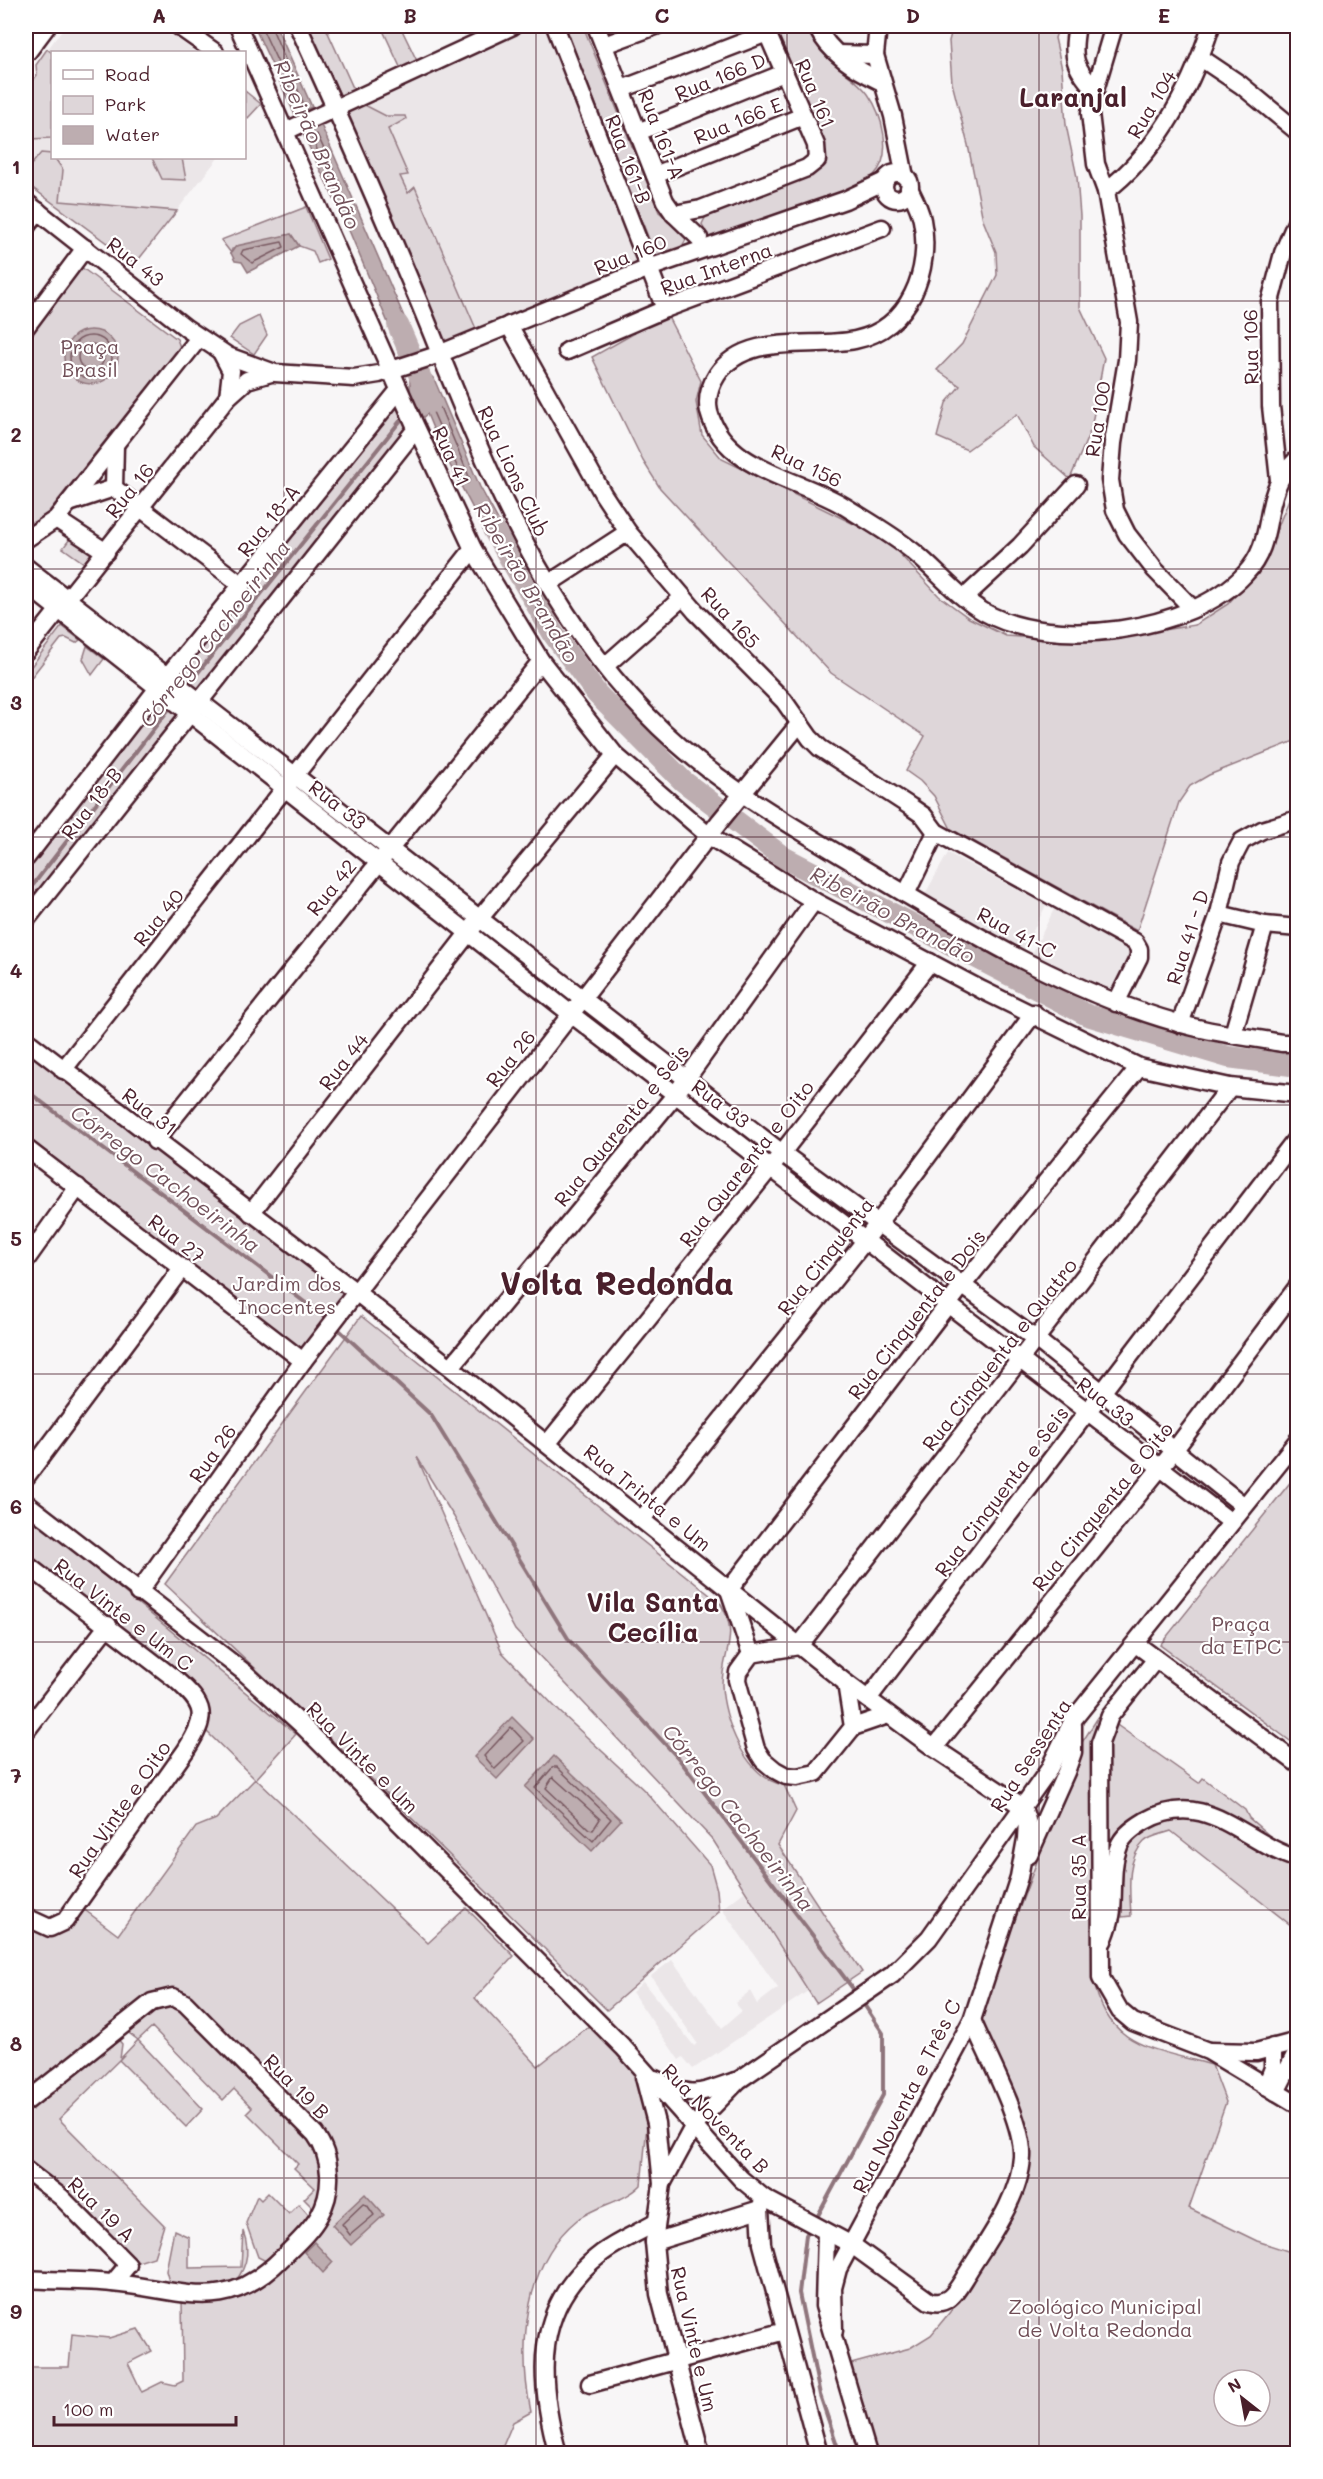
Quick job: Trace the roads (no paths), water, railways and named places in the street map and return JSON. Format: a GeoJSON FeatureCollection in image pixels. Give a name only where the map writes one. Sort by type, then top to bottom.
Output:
{"type":"FeatureCollection","features":[{"type":"Feature","properties":{"kind":"main road"},"geometry":{"type":"LineString","coordinates":[[26,50],[44,26]]}},
{"type":"Feature","properties":{"kind":"street"},"geometry":{"type":"LineString","coordinates":[[178,26],[214,51]]}},
{"type":"Feature","properties":{"kind":"street"},"geometry":{"type":"LineString","coordinates":[[298,26],[328,111]]}},
{"type":"Feature","properties":{"kind":"street"},"geometry":{"type":"LineString","coordinates":[[290,130],[513,26]]}},
{"type":"Feature","properties":{"kind":"street","name":"Rua 161-B"},"geometry":{"type":"LineString","coordinates":[[555,26],[665,309]]}},
{"type":"Feature","properties":{"kind":"street","name":"Rua 161-A"},"geometry":{"type":"LineString","coordinates":[[596,26],[665,201],[700,243]]}},
{"type":"Feature","properties":{"kind":"street"},"geometry":{"type":"LineString","coordinates":[[604,45],[656,26]]}},
{"type":"Feature","properties":{"kind":"street"},"geometry":{"type":"LineString","coordinates":[[816,26],[825,40],[854,69],[882,82]]}},
{"type":"Feature","properties":{"kind":"street","name":"Rua 156"},"geometry":{"type":"LineString","coordinates":[[878,26],[875,55],[900,148],[896,186],[922,218],[924,236],[919,286],[905,309],[885,327],[857,340],[765,346],[735,358],[717,375],[710,389],[709,410],[726,443],[741,457],[791,482],[827,496],[867,520],[914,552],[983,611],[1003,621],[1030,628],[1069,631],[1126,628],[1168,620],[1192,608]]}},
{"type":"Feature","properties":{"kind":"street"},"geometry":{"type":"LineString","coordinates":[[1077,26],[1073,43],[1077,70],[1095,90]]}},
{"type":"Feature","properties":{"kind":"street","name":"Rua 100"},"geometry":{"type":"LineString","coordinates":[[1114,26],[1090,113],[1096,164],[1106,191],[1129,322],[1127,360],[1110,480],[1115,510],[1127,534],[1155,570],[1192,608]]}},
{"type":"Feature","properties":{"kind":"street","name":"Rua 104"},"geometry":{"type":"LineString","coordinates":[[1106,191],[1142,159],[1171,115],[1201,58],[1211,26]]}},
{"type":"Feature","properties":{"kind":"street"},"geometry":{"type":"LineString","coordinates":[[622,89],[766,29]]}},
{"type":"Feature","properties":{"kind":"street","name":"Rua 161"},"geometry":{"type":"LineString","coordinates":[[674,214],[701,209],[813,165],[817,160],[818,151],[766,29]]}},
{"type":"Feature","properties":{"kind":"street","name":"Rua 41"},"geometry":{"type":"LineString","coordinates":[[241,31],[267,90],[290,130],[393,371],[399,390],[473,549],[541,661],[615,755],[709,836],[814,901],[1139,1067],[1230,1087],[1298,1094]]}},
{"type":"Feature","properties":{"kind":"street"},"geometry":{"type":"LineString","coordinates":[[838,54],[875,55]]}},
{"type":"Feature","properties":{"kind":"street"},"geometry":{"type":"LineString","coordinates":[[1201,58],[1241,85],[1298,132]]}},
{"type":"Feature","properties":{"kind":"street","name":"Rua 166 D"},"geometry":{"type":"LineString","coordinates":[[638,132],[784,73]]}},
{"type":"Feature","properties":{"kind":"street"},"geometry":{"type":"LineString","coordinates":[[246,75],[267,90]]}},
{"type":"Feature","properties":{"kind":"street","name":"Rua Lions Club"},"geometry":{"type":"LineString","coordinates":[[328,111],[483,460],[513,523],[548,584],[605,666],[648,717],[742,795]]}},
{"type":"Feature","properties":{"kind":"street","name":"Rua 166 E"},"geometry":{"type":"LineString","coordinates":[[655,176],[803,117]]}},
{"type":"Feature","properties":{"kind":"street","name":"Rua 160"},"geometry":{"type":"LineString","coordinates":[[437,355],[649,268],[700,243],[896,186]]}},
{"type":"Feature","properties":{"kind":"street"},"geometry":{"type":"LineString","coordinates":[[26,227],[32,206]]}},
{"type":"Feature","properties":{"kind":"street","name":"Rua 43"},"geometry":{"type":"LineString","coordinates":[[32,206],[199,338],[244,364],[275,373],[354,378],[393,371]]}},
{"type":"Feature","properties":{"kind":"street"},"geometry":{"type":"LineString","coordinates":[[700,243],[696,221],[701,209]]}},
{"type":"Feature","properties":{"kind":"street","name":"Rua 106"},"geometry":{"type":"LineString","coordinates":[[1279,480],[1271,406],[1270,302],[1283,253],[1297,221]]}},
{"type":"Feature","properties":{"kind":"street","name":"Rua Interna"},"geometry":{"type":"LineString","coordinates":[[567,351],[665,309],[882,228]]}},
{"type":"Feature","properties":{"kind":"street"},"geometry":{"type":"LineString","coordinates":[[26,327],[84,248]]}},
{"type":"Feature","properties":{"kind":"street","name":"Rua 165"},"geometry":{"type":"LineString","coordinates":[[509,325],[598,485],[628,532],[740,660],[784,701],[820,748],[924,816],[936,832],[1135,942],[1139,949],[1139,957],[1116,1003]]}},
{"type":"Feature","properties":{"kind":"street"},"geometry":{"type":"LineString","coordinates":[[26,539],[56,519],[199,338]]}},
{"type":"Feature","properties":{"kind":"street"},"geometry":{"type":"LineString","coordinates":[[221,352],[231,371],[228,397]]}},
{"type":"Feature","properties":{"kind":"street"},"geometry":{"type":"LineString","coordinates":[[393,371],[437,355]]}},
{"type":"Feature","properties":{"kind":"street","name":"Rua 16"},"geometry":{"type":"LineString","coordinates":[[26,651],[228,397],[248,380],[275,373]]}},
{"type":"Feature","properties":{"kind":"street","name":"Rua 18-A"},"geometry":{"type":"LineString","coordinates":[[26,858],[399,390]]}},
{"type":"Feature","properties":{"kind":"street","name":"Rua 18-B"},"geometry":{"type":"LineString","coordinates":[[26,920],[192,705],[416,427]]}},
{"type":"Feature","properties":{"kind":"street"},"geometry":{"type":"LineString","coordinates":[[114,488],[115,445]]}},
{"type":"Feature","properties":{"kind":"street"},"geometry":{"type":"LineString","coordinates":[[1192,608],[1230,589],[1247,573],[1262,550],[1279,480],[1298,458]]}},
{"type":"Feature","properties":{"kind":"street"},"geometry":{"type":"LineString","coordinates":[[965,597],[1020,546],[1076,484]]}},
{"type":"Feature","properties":{"kind":"street"},"geometry":{"type":"LineString","coordinates":[[114,488],[242,585]]}},
{"type":"Feature","properties":{"kind":"street"},"geometry":{"type":"LineString","coordinates":[[69,503],[114,488]]}},
{"type":"Feature","properties":{"kind":"street"},"geometry":{"type":"LineString","coordinates":[[56,519],[106,552]]}},
{"type":"Feature","properties":{"kind":"street"},"geometry":{"type":"LineString","coordinates":[[548,584],[628,532]]}},
{"type":"Feature","properties":{"kind":"street","name":"Rua 40"},"geometry":{"type":"LineString","coordinates":[[63,1070],[473,549]]}},
{"type":"Feature","properties":{"kind":"street"},"geometry":{"type":"LineString","coordinates":[[26,567],[63,604],[165,683]]}},
{"type":"Feature","properties":{"kind":"street"},"geometry":{"type":"LineString","coordinates":[[26,584],[63,604]]}},
{"type":"Feature","properties":{"kind":"street"},"geometry":{"type":"LineString","coordinates":[[605,666],[683,597]]}},
{"type":"Feature","properties":{"kind":"street","name":"Rua 42"},"geometry":{"type":"LineString","coordinates":[[155,1141],[541,661]]}},
{"type":"Feature","properties":{"kind":"street","name":"Rua 33"},"geometry":{"type":"LineString","coordinates":[[165,683],[291,783],[378,862],[675,1095],[878,1225],[963,1286],[1037,1340],[1173,1452],[1244,1506]]}},
{"type":"Feature","properties":{"kind":"street","name":"Rua 26"},"geometry":{"type":"LineString","coordinates":[[138,1593],[303,1361],[709,836],[800,723]]}},
{"type":"Feature","properties":{"kind":"street","name":"Rua 44"},"geometry":{"type":"LineString","coordinates":[[251,1213],[480,918],[615,755]]}},
{"type":"Feature","properties":{"kind":"street","name":"Rua 33"},"geometry":{"type":"LineString","coordinates":[[291,783],[391,849],[584,998],[686,1079],[864,1242],[949,1305],[1159,1469],[1232,1522]]}},
{"type":"Feature","properties":{"kind":"street","name":"Rua 41-C"},"geometry":{"type":"LineString","coordinates":[[742,795],[906,894],[1045,971],[1116,1003],[1180,1024],[1282,1043],[1298,1043]]}},
{"type":"Feature","properties":{"kind":"street","name":"Rua 41 - D"},"geometry":{"type":"LineString","coordinates":[[1180,1024],[1219,914],[1231,862],[1242,841],[1262,830],[1298,819]]}},
{"type":"Feature","properties":{"kind":"street"},"geometry":{"type":"LineString","coordinates":[[906,894],[936,832]]}},
{"type":"Feature","properties":{"kind":"street","name":"Rua Quarenta e Seis"},"geometry":{"type":"LineString","coordinates":[[451,1367],[675,1095],[814,901]]}},
{"type":"Feature","properties":{"kind":"street"},"geometry":{"type":"LineString","coordinates":[[1219,914],[1265,925],[1298,928]]}},
{"type":"Feature","properties":{"kind":"street"},"geometry":{"type":"LineString","coordinates":[[1233,1034],[1265,925]]}},
{"type":"Feature","properties":{"kind":"street","name":"Rua Quarenta e Oito"},"geometry":{"type":"LineString","coordinates":[[547,1444],[777,1160],[930,962]]}},
{"type":"Feature","properties":{"kind":"street","name":"Rua Cinquenta"},"geometry":{"type":"LineString","coordinates":[[642,1519],[878,1225],[1034,1014]]}},
{"type":"Feature","properties":{"kind":"street","name":"Rua 31"},"geometry":{"type":"LineString","coordinates":[[26,1040],[251,1213]]}},
{"type":"Feature","properties":{"kind":"street","name":"Rua Cinquenta e Dois"},"geometry":{"type":"LineString","coordinates":[[729,1590],[963,1286],[1139,1067]]}},
{"type":"Feature","properties":{"kind":"street","name":"Rua Cinquenta e Quatro"},"geometry":{"type":"LineString","coordinates":[[799,1646],[1230,1087]]}},
{"type":"Feature","properties":{"kind":"street","name":"Rua Cinquenta e Seis"},"geometry":{"type":"LineString","coordinates":[[868,1699],[1298,1136]]}},
{"type":"Feature","properties":{"kind":"street","name":"Rua 27"},"geometry":{"type":"LineString","coordinates":[[26,1148],[303,1361]]}},
{"type":"Feature","properties":{"kind":"street"},"geometry":{"type":"LineString","coordinates":[[26,1260],[78,1187]]}},
{"type":"Feature","properties":{"kind":"street","name":"Rua Trinta e Um"},"geometry":{"type":"LineString","coordinates":[[251,1213],[451,1367],[846,1683],[934,1748],[1023,1807]]}},
{"type":"Feature","properties":{"kind":"street"},"geometry":{"type":"LineString","coordinates":[[26,1477],[182,1268]]}},
{"type":"Feature","properties":{"kind":"street","name":"Rua Cinquenta e Oito"},"geometry":{"type":"LineString","coordinates":[[934,1748],[1173,1452],[1298,1286]]}},
{"type":"Feature","properties":{"kind":"street","name":"Rua Sessenta"},"geometry":{"type":"LineString","coordinates":[[739,2080],[892,1975],[929,1938],[1048,1771],[1073,1720],[1298,1440]]}},
{"type":"Feature","properties":{"kind":"street","name":"Rua Vinte e Um"},"geometry":{"type":"LineString","coordinates":[[26,1503],[138,1593],[244,1672],[302,1725],[577,2000],[644,2073]]}},
{"type":"Feature","properties":{"kind":"street","name":"Rua Vinte e Um C"},"geometry":{"type":"LineString","coordinates":[[26,1564],[108,1625],[196,1697]]}},
{"type":"Feature","properties":{"kind":"street"},"geometry":{"type":"LineString","coordinates":[[729,1590],[750,1654]]}},
{"type":"Feature","properties":{"kind":"street"},"geometry":{"type":"LineString","coordinates":[[26,1731],[108,1625]]}},
{"type":"Feature","properties":{"kind":"street"},"geometry":{"type":"LineString","coordinates":[[1136,1644],[1298,1764]]}},
{"type":"Feature","properties":{"kind":"street"},"geometry":{"type":"LineString","coordinates":[[799,1646],[750,1654],[738,1672],[737,1680],[756,1749],[763,1760],[775,1770],[786,1776],[797,1777],[816,1773],[853,1727],[888,1715]]}},
{"type":"Feature","properties":{"kind":"street","name":"Rua 35 A"},"geometry":{"type":"LineString","coordinates":[[1156,1659],[1110,1716],[1100,1743],[1099,1950],[1101,1978],[1120,2011],[1145,2029],[1208,2051],[1286,2094]]}},
{"type":"Feature","properties":{"kind":"street"},"geometry":{"type":"LineString","coordinates":[[846,1683],[853,1727]]}},
{"type":"Feature","properties":{"kind":"street","name":"Rua Vinte e Oito"},"geometry":{"type":"LineString","coordinates":[[26,1917],[44,1927],[60,1925],[70,1915],[198,1731],[202,1714],[196,1697]]}},
{"type":"Feature","properties":{"kind":"street"},"geometry":{"type":"LineString","coordinates":[[1019,1877],[1073,1752],[1073,1720]]}},
{"type":"Feature","properties":{"kind":"street","name":"Rua Noventa e Três C"},"geometry":{"type":"LineString","coordinates":[[834,2331],[833,2288],[838,2269],[972,2020],[1019,1877],[1026,1839],[1027,1820],[1023,1807]]}},
{"type":"Feature","properties":{"kind":"street"},"geometry":{"type":"LineString","coordinates":[[1099,1950],[1111,1918],[1114,1868],[1119,1847],[1132,1830],[1150,1818],[1175,1810],[1198,1811],[1298,1859]]}},
{"type":"Feature","properties":{"kind":"street","name":"Rua 19 B"},"geometry":{"type":"LineString","coordinates":[[26,2102],[144,2007],[162,1997],[173,1996],[185,2003],[302,2120],[326,2150],[329,2177],[321,2213],[308,2231],[259,2279],[236,2290],[206,2296],[113,2283]]}},
{"type":"Feature","properties":{"kind":"street","name":"Rua Noventa B"},"geometry":{"type":"LineString","coordinates":[[644,2073],[762,2204],[817,2227],[852,2245],[929,2301],[937,2304],[947,2301],[989,2238],[1008,2204],[1023,2156],[1011,2110],[972,2020]]}},
{"type":"Feature","properties":{"kind":"street","name":"Rua 35 A"},"geometry":{"type":"LineString","coordinates":[[1208,2051],[1256,2052],[1298,2041]]}},
{"type":"Feature","properties":{"kind":"street"},"geometry":{"type":"LineString","coordinates":[[1273,2047],[1273,2068],[1286,2094]]}},
{"type":"Feature","properties":{"kind":"street"},"geometry":{"type":"LineString","coordinates":[[1286,2094],[1298,2049]]}},
{"type":"Feature","properties":{"kind":"street"},"geometry":{"type":"LineString","coordinates":[[644,2073],[686,2094],[702,2092],[739,2080]]}},
{"type":"Feature","properties":{"kind":"street"},"geometry":{"type":"LineString","coordinates":[[644,2073],[656,2122],[662,2184]]}},
{"type":"Feature","properties":{"kind":"street","name":"Rua Vinte e Um"},"geometry":{"type":"LineString","coordinates":[[701,2454],[659,2294],[654,2242],[655,2223],[662,2184],[693,2127],[739,2080]]}},
{"type":"Feature","properties":{"kind":"street","name":"Rua 19 A"},"geometry":{"type":"LineString","coordinates":[[26,2169],[61,2197],[128,2265],[113,2283]]}},
{"type":"Feature","properties":{"kind":"street"},"geometry":{"type":"LineString","coordinates":[[654,2242],[762,2204],[762,2244],[819,2454]]}},
{"type":"Feature","properties":{"kind":"street"},"geometry":{"type":"LineString","coordinates":[[558,2454],[543,2381],[546,2342],[559,2300],[602,2253],[655,2223]]}},
{"type":"Feature","properties":{"kind":"street","name":"Rua Noventa e Três C"},"geometry":{"type":"LineString","coordinates":[[817,2227],[824,2306],[834,2331],[868,2454]]}},
{"type":"Feature","properties":{"kind":"street"},"geometry":{"type":"LineString","coordinates":[[26,2279],[113,2283]]}},
{"type":"Feature","properties":{"kind":"street"},"geometry":{"type":"LineString","coordinates":[[590,2384],[785,2331]]}},
{"type":"Feature","properties":{"kind":"water"},"geometry":{"type":"Polygon","coordinates":[[[254,26],[276,26],[312,107],[295,115],[254,26]]]}},
{"type":"Feature","properties":{"kind":"water"},"geometry":{"type":"Polygon","coordinates":[[[321,125],[418,349],[402,356],[348,228],[303,134],[321,125]]]}},
{"type":"Feature","properties":{"kind":"water"},"geometry":{"type":"Polygon","coordinates":[[[291,234],[299,246],[248,272],[242,262],[235,261],[231,253],[236,246],[291,234]]]}},
{"type":"Feature","properties":{"kind":"water"},"geometry":{"type":"Polygon","coordinates":[[[91,330],[101,332],[110,338],[116,347],[118,357],[116,367],[110,376],[101,382],[91,384],[81,382],[72,376],[66,367],[64,357],[66,347],[72,338],[81,332],[91,330]]]}},
{"type":"Feature","properties":{"kind":"water"},"geometry":{"type":"Polygon","coordinates":[[[426,371],[434,379],[480,487],[515,551],[500,560],[441,448],[427,414],[422,418],[410,391],[410,379],[426,371]]]}},
{"type":"Feature","properties":{"kind":"water"},"geometry":{"type":"Polygon","coordinates":[[[512,1717],[534,1739],[497,1779],[474,1757],[512,1717]]]}},
{"type":"Feature","properties":{"kind":"water"},"geometry":{"type":"Polygon","coordinates":[[[554,1756],[621,1820],[592,1851],[525,1787],[554,1756]]]}},
{"type":"Feature","properties":{"kind":"water"},"geometry":{"type":"Polygon","coordinates":[[[365,2194],[384,2215],[351,2245],[332,2225],[365,2194]]]}},
{"type":"Feature","properties":{"kind":"water"},"geometry":{"type":"Polygon","coordinates":[[[314,2242],[333,2262],[323,2273],[304,2252],[314,2242]]]}},
{"type":"Feature","properties":{"kind":"waterway","name":"Ribeirão Brandão"},"geometry":{"type":"LineString","coordinates":[[398,325],[431,402]]}},
{"type":"Feature","properties":{"kind":"waterway","name":"Córrego Cachoeirinha"},"geometry":{"type":"LineString","coordinates":[[188,685],[405,415]]}},
{"type":"Feature","properties":{"kind":"waterway","name":"Ribeirão Brandão"},"geometry":{"type":"LineString","coordinates":[[493,529],[554,635],[597,694],[683,781],[783,857],[1087,1015],[1228,1057],[1298,1066]]}},
{"type":"Feature","properties":{"kind":"waterway","name":"Córrego Cachoeirinha"},"geometry":{"type":"LineString","coordinates":[[26,894],[172,705]]}},
{"type":"Feature","properties":{"kind":"waterway","name":"Córrego Cachoeirinha"},"geometry":{"type":"LineString","coordinates":[[26,1090],[328,1320]]}},
{"type":"Feature","properties":{"kind":"waterway","name":"Córrego Cachoeirinha"},"geometry":{"type":"LineString","coordinates":[[336,1327],[431,1415],[569,1640],[679,1759],[857,1994]]}},
{"type":"Feature","properties":{"kind":"waterway","name":"Córrego Cachoeirinha"},"geometry":{"type":"LineString","coordinates":[[815,2221],[883,2095],[883,2033],[861,2000]]}},
{"type":"Feature","properties":{"kind":"waterway","name":"Córrego Cachoeirinha"},"geometry":{"type":"LineString","coordinates":[[811,2227],[806,2235],[799,2293],[820,2395],[840,2454]]}},
{"type":"Feature","properties":{"kind":"district","name":"Laranjal"},"geometry":{"type":"Point","coordinates":[1073,97]}},
{"type":"Feature","properties":{"kind":"district","name":"Volta Redonda"},"geometry":{"type":"Point","coordinates":[617,1282]}},
{"type":"Feature","properties":{"kind":"district","name":"Vila Santa Cecília"},"geometry":{"type":"Point","coordinates":[653,1617]}},
{"type":"Feature","properties":{"kind":"park label","name":"Praça Brasil"},"geometry":{"type":"Point","coordinates":[90,358]}},
{"type":"Feature","properties":{"kind":"park label","name":"Jardim dos Inocentes"},"geometry":{"type":"Point","coordinates":[287,1294]}},
{"type":"Feature","properties":{"kind":"park label","name":"Praça da ETPC"},"geometry":{"type":"Point","coordinates":[1241,1634]}},
{"type":"Feature","properties":{"kind":"park label","name":"Zoológico Municipal de Volta Redonda"},"geometry":{"type":"Point","coordinates":[1105,2318]}}]}
